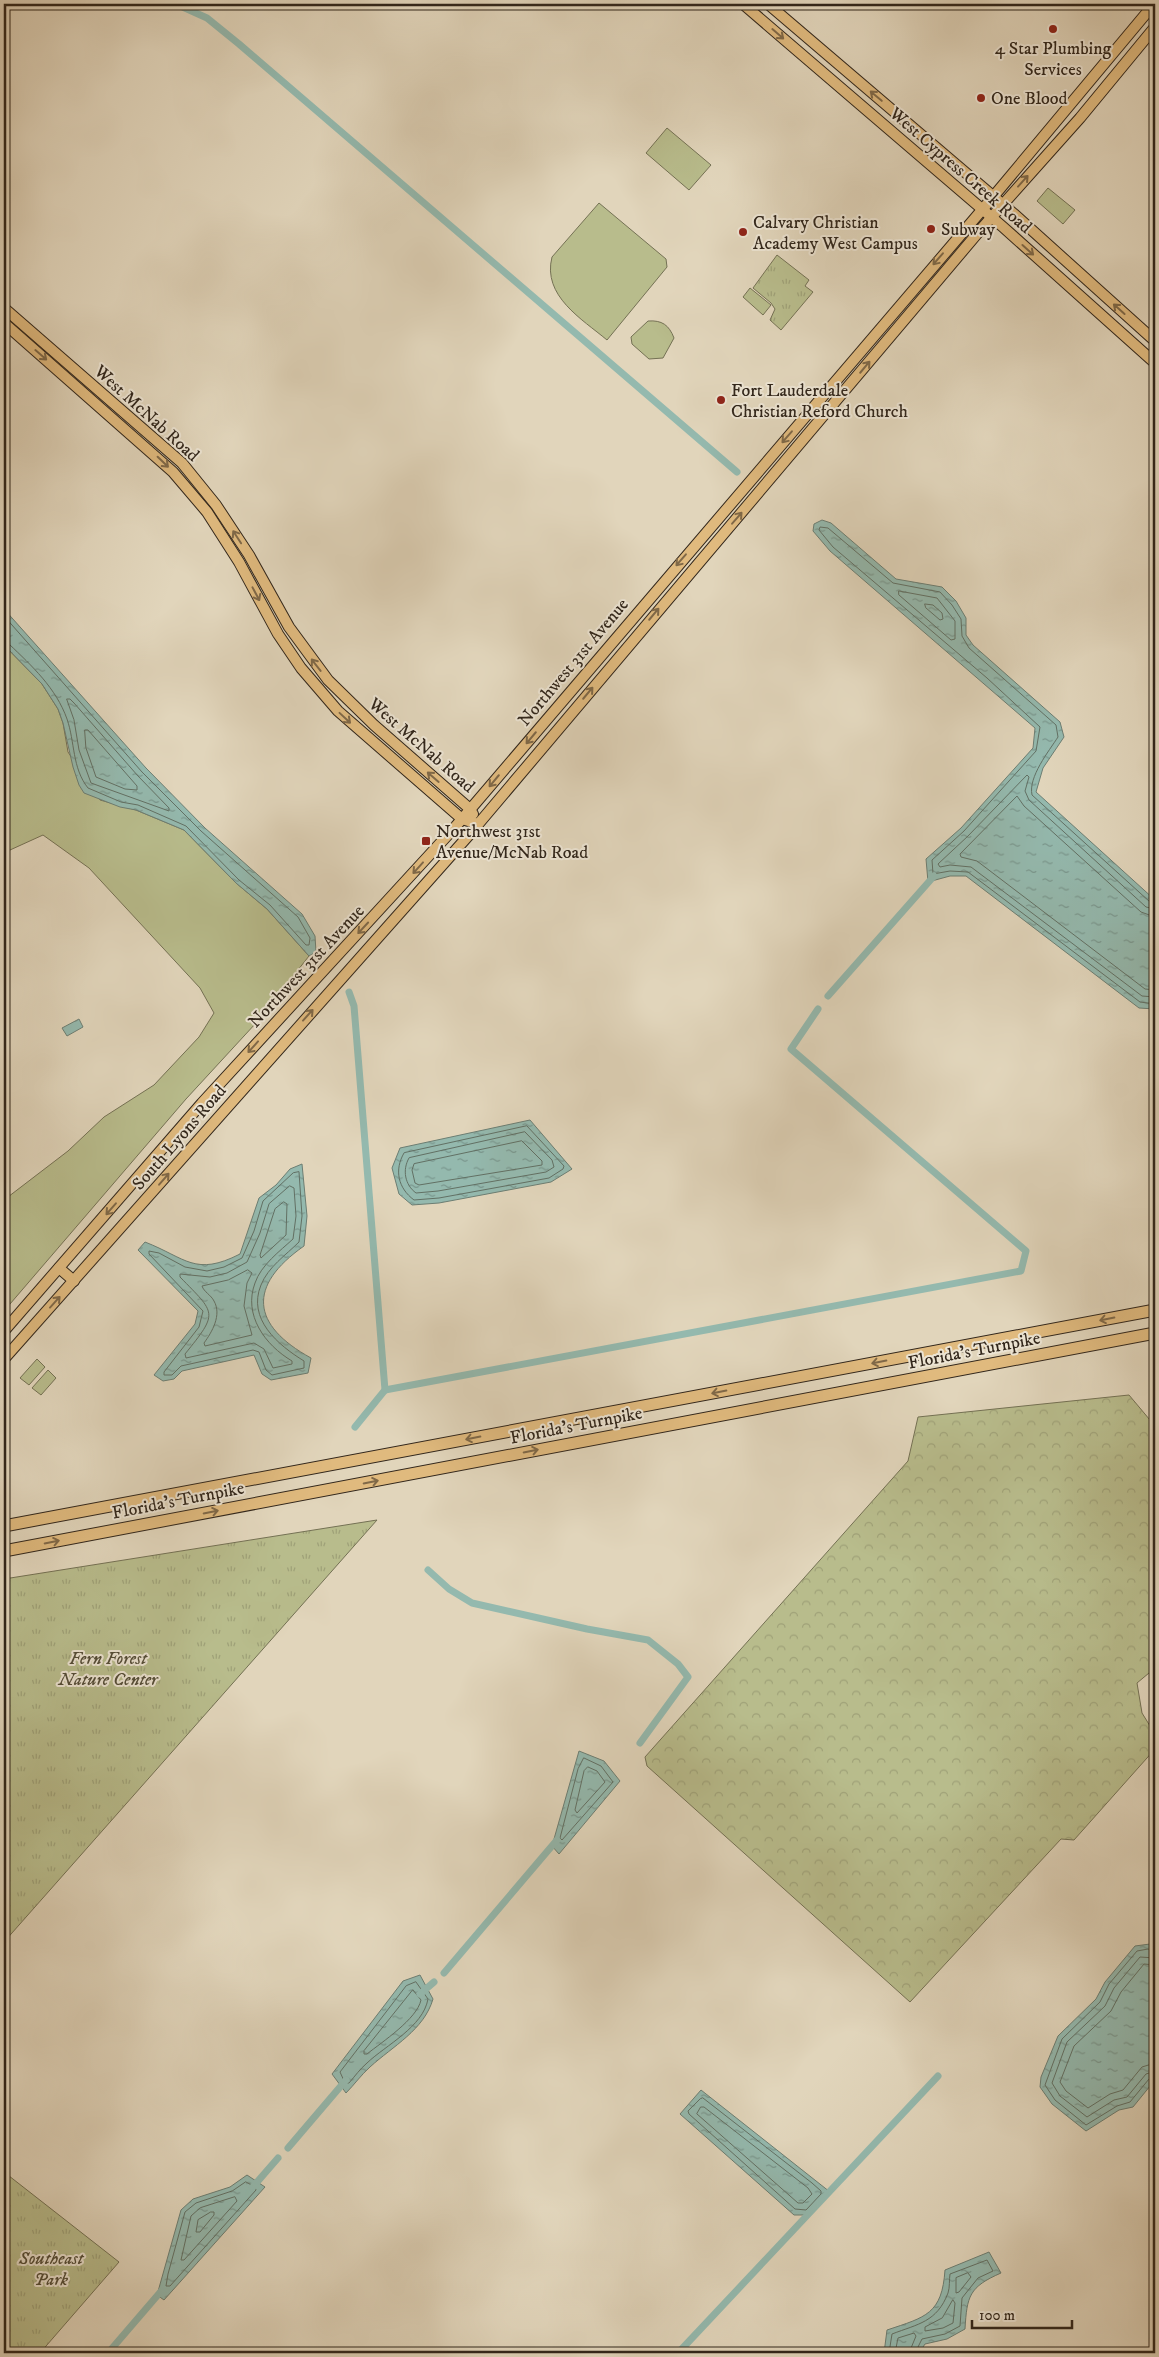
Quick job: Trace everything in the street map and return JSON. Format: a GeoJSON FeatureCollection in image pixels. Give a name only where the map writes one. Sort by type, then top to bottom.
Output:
{"type":"FeatureCollection","features":[{"type":"Feature","properties":{"kind":"highway","name":"Florida's Turnpike"},"geometry":{"type":"LineString","coordinates":[[4,1526],[1155,1310]]}},
{"type":"Feature","properties":{"kind":"highway","name":"Florida's Turnpike"},"geometry":{"type":"LineString","coordinates":[[4,1551],[1155,1334]]}},
{"type":"Feature","properties":{"kind":"main road","name":"West Cypress Creek Road"},"geometry":{"type":"LineString","coordinates":[[743,4],[982,209],[1155,363]]}},
{"type":"Feature","properties":{"kind":"main road","name":"West Cypress Creek Road"},"geometry":{"type":"LineString","coordinates":[[768,4],[993,196],[1155,341]]}},
{"type":"Feature","properties":{"kind":"main road","name":"Northwest 31st Avenue"},"geometry":{"type":"LineString","coordinates":[[4,1330],[197,1109],[462,819],[982,209],[1154,4]]}},
{"type":"Feature","properties":{"kind":"main road","name":"Northwest 31st Avenue"},"geometry":{"type":"LineString","coordinates":[[380,936],[478,824],[1002,205],[1080,118],[1155,26]]}},
{"type":"Feature","properties":{"kind":"main road","name":"West McNab Road"},"geometry":{"type":"LineString","coordinates":[[4,308],[182,464],[216,506],[249,555],[289,627],[328,680],[374,725],[470,809],[478,824]]}},
{"type":"Feature","properties":{"kind":"main road","name":"West McNab Road"},"geometry":{"type":"LineString","coordinates":[[4,323],[173,472],[207,512],[234,554],[278,634],[301,668],[338,711],[462,819],[478,824]]}},
{"type":"Feature","properties":{"kind":"main road","name":"South Lyons Road"},"geometry":{"type":"LineString","coordinates":[[4,1359],[380,936]]}},
{"type":"Feature","properties":{"kind":"main road"},"geometry":{"type":"LineString","coordinates":[[59,1268],[74,1281]]}},
{"type":"Feature","properties":{"kind":"green space"},"geometry":{"type":"Polygon","coordinates":[[[667,128],[711,165],[689,190],[646,153],[667,128]]]}},
{"type":"Feature","properties":{"kind":"green space"},"geometry":{"type":"Polygon","coordinates":[[[1048,188],[1075,210],[1063,224],[1037,201],[1048,188]]]}},
{"type":"Feature","properties":{"kind":"green space"},"geometry":{"type":"Polygon","coordinates":[[[599,203],[666,259],[667,267],[607,340],[566,305],[558,295],[550,271],[552,257],[599,203]]]}},
{"type":"Feature","properties":{"kind":"green space"},"geometry":{"type":"Polygon","coordinates":[[[777,255],[809,280],[805,286],[813,292],[781,330],[770,320],[775,309],[771,303],[753,288],[777,255]]]}},
{"type":"Feature","properties":{"kind":"green space"},"geometry":{"type":"Polygon","coordinates":[[[750,288],[771,305],[763,315],[743,297],[750,288]]]}},
{"type":"Feature","properties":{"kind":"green space"},"geometry":{"type":"Polygon","coordinates":[[[648,321],[657,321],[664,324],[674,338],[663,358],[649,359],[632,344],[631,337],[648,321]]]}},
{"type":"Feature","properties":{"kind":"green space"},"geometry":{"type":"Polygon","coordinates":[[[4,645],[42,684],[58,709],[63,723],[68,752],[100,800],[136,810],[184,830],[236,883],[267,909],[309,956],[256,1023],[186,1099],[4,1311],[4,1200],[68,1151],[104,1117],[154,1085],[199,1037],[214,1013],[200,988],[89,868],[43,835],[10,850],[4,857],[4,645]]]}},
{"type":"Feature","properties":{"kind":"green space"},"geometry":{"type":"Polygon","coordinates":[[[37,1359],[45,1367],[29,1385],[20,1378],[37,1359]]]}},
{"type":"Feature","properties":{"kind":"green space"},"geometry":{"type":"Polygon","coordinates":[[[48,1370],[56,1378],[41,1395],[32,1388],[48,1370]]]}},
{"type":"Feature","properties":{"kind":"green space"},"geometry":{"type":"Polygon","coordinates":[[[1129,1395],[1155,1426],[1155,1668],[1137,1683],[1142,1713],[1155,1734],[1155,1749],[1074,1840],[1061,1839],[910,2002],[647,1766],[645,1757],[908,1461],[918,1417],[1129,1395]]]}},
{"type":"Feature","properties":{"kind":"green space","name":"Fern Forest Nature Center"},"geometry":{"type":"Polygon","coordinates":[[[377,1520],[4,1942],[4,1579],[377,1520]]]}},
{"type":"Feature","properties":{"kind":"green space","name":"Southeast Park"},"geometry":{"type":"Polygon","coordinates":[[[4,2172],[119,2262],[40,2353],[4,2353],[4,2172]]]}},
{"type":"Feature","properties":{"kind":"water"},"geometry":{"type":"Polygon","coordinates":[[[822,520],[831,523],[896,579],[942,587],[956,601],[966,618],[966,635],[973,645],[1060,722],[1064,737],[1043,768],[1036,792],[1155,900],[1155,1009],[1139,1008],[966,876],[950,876],[928,882],[926,859],[961,828],[1033,748],[1035,728],[830,551],[813,531],[814,524],[822,520]]]}},
{"type":"Feature","properties":{"kind":"water"},"geometry":{"type":"Polygon","coordinates":[[[4,609],[146,768],[205,828],[302,914],[315,936],[316,952],[309,956],[267,909],[236,883],[184,830],[136,810],[120,807],[84,793],[73,767],[58,709],[42,684],[4,645],[4,609]]]}},
{"type":"Feature","properties":{"kind":"water"},"geometry":{"type":"Polygon","coordinates":[[[79,1019],[83,1027],[67,1036],[62,1028],[79,1019]]]}},
{"type":"Feature","properties":{"kind":"water"},"geometry":{"type":"Polygon","coordinates":[[[530,1120],[572,1169],[551,1182],[439,1203],[412,1205],[399,1194],[392,1168],[400,1148],[530,1120]]]}},
{"type":"Feature","properties":{"kind":"water"},"geometry":{"type":"Polygon","coordinates":[[[302,1164],[307,1216],[304,1246],[285,1261],[273,1276],[265,1290],[264,1305],[267,1319],[277,1332],[291,1345],[311,1358],[308,1373],[271,1380],[262,1374],[254,1355],[182,1371],[174,1379],[163,1381],[154,1375],[195,1324],[198,1311],[138,1250],[145,1242],[181,1259],[201,1265],[225,1261],[240,1254],[259,1198],[276,1185],[290,1169],[302,1164]]]}},
{"type":"Feature","properties":{"kind":"water"},"geometry":{"type":"Polygon","coordinates":[[[579,1751],[604,1761],[620,1781],[559,1854],[552,1846],[579,1751]]]}},
{"type":"Feature","properties":{"kind":"water"},"geometry":{"type":"Polygon","coordinates":[[[1150,1944],[1155,1948],[1155,2080],[1133,2107],[1119,2110],[1086,2131],[1052,2104],[1040,2087],[1041,2077],[1058,2036],[1096,1999],[1105,1982],[1135,1946],[1150,1944]]]}},
{"type":"Feature","properties":{"kind":"water"},"geometry":{"type":"Polygon","coordinates":[[[420,1975],[433,1999],[423,2020],[407,2037],[367,2070],[346,2093],[332,2074],[403,1981],[420,1975]]]}},
{"type":"Feature","properties":{"kind":"water"},"geometry":{"type":"Polygon","coordinates":[[[701,2090],[830,2192],[807,2215],[794,2215],[680,2114],[701,2090]]]}},
{"type":"Feature","properties":{"kind":"water"},"geometry":{"type":"Polygon","coordinates":[[[247,2175],[265,2187],[164,2300],[157,2295],[181,2210],[193,2199],[230,2187],[247,2175]]]}},
{"type":"Feature","properties":{"kind":"water"},"geometry":{"type":"Polygon","coordinates":[[[989,2252],[1001,2273],[982,2283],[972,2294],[967,2308],[965,2329],[947,2339],[925,2344],[919,2353],[884,2353],[887,2330],[922,2317],[936,2305],[943,2285],[945,2270],[989,2252]]]}},
{"type":"Feature","properties":{"kind":"waterway"},"geometry":{"type":"LineString","coordinates":[[176,4],[207,18],[239,44],[737,472]]}},
{"type":"Feature","properties":{"kind":"waterway"},"geometry":{"type":"LineString","coordinates":[[828,996],[934,876]]}},
{"type":"Feature","properties":{"kind":"waterway"},"geometry":{"type":"LineString","coordinates":[[349,992],[354,1006],[385,1390],[355,1427]]}},
{"type":"Feature","properties":{"kind":"waterway"},"geometry":{"type":"LineString","coordinates":[[385,1390],[1021,1271],[1026,1251],[791,1049],[818,1009]]}},
{"type":"Feature","properties":{"kind":"waterway"},"geometry":{"type":"LineString","coordinates":[[428,1570],[449,1589],[472,1603],[587,1629],[648,1640],[678,1664],[688,1677],[640,1743]]}},
{"type":"Feature","properties":{"kind":"waterway"},"geometry":{"type":"LineString","coordinates":[[444,1973],[557,1840]]}},
{"type":"Feature","properties":{"kind":"waterway"},"geometry":{"type":"LineString","coordinates":[[420,1994],[434,1982]]}},
{"type":"Feature","properties":{"kind":"waterway"},"geometry":{"type":"LineString","coordinates":[[678,2353],[938,2076]]}},
{"type":"Feature","properties":{"kind":"waterway"},"geometry":{"type":"LineString","coordinates":[[288,2148],[346,2080]]}},
{"type":"Feature","properties":{"kind":"waterway"},"geometry":{"type":"LineString","coordinates":[[251,2189],[278,2158]]}},
{"type":"Feature","properties":{"kind":"waterway"},"geometry":{"type":"LineString","coordinates":[[108,2353],[163,2289]]}},
{"type":"Feature","properties":{"kind":"place","name":"4 Star Plumbing Services"},"geometry":{"type":"Point","coordinates":[1053,29]}},
{"type":"Feature","properties":{"kind":"place","name":"One Blood"},"geometry":{"type":"Point","coordinates":[981,98]}},
{"type":"Feature","properties":{"kind":"place","name":"Subway"},"geometry":{"type":"Point","coordinates":[931,229]}},
{"type":"Feature","properties":{"kind":"place","name":"Calvary Christian Academy West Campus"},"geometry":{"type":"Point","coordinates":[743,232]}},
{"type":"Feature","properties":{"kind":"place","name":"Fort Lauderdale Christian Reford Church"},"geometry":{"type":"Point","coordinates":[721,400]}},
{"type":"Feature","properties":{"kind":"place","name":"Northwest 31st Avenue/McNab Road"},"geometry":{"type":"Point","coordinates":[426,841]}}]}
